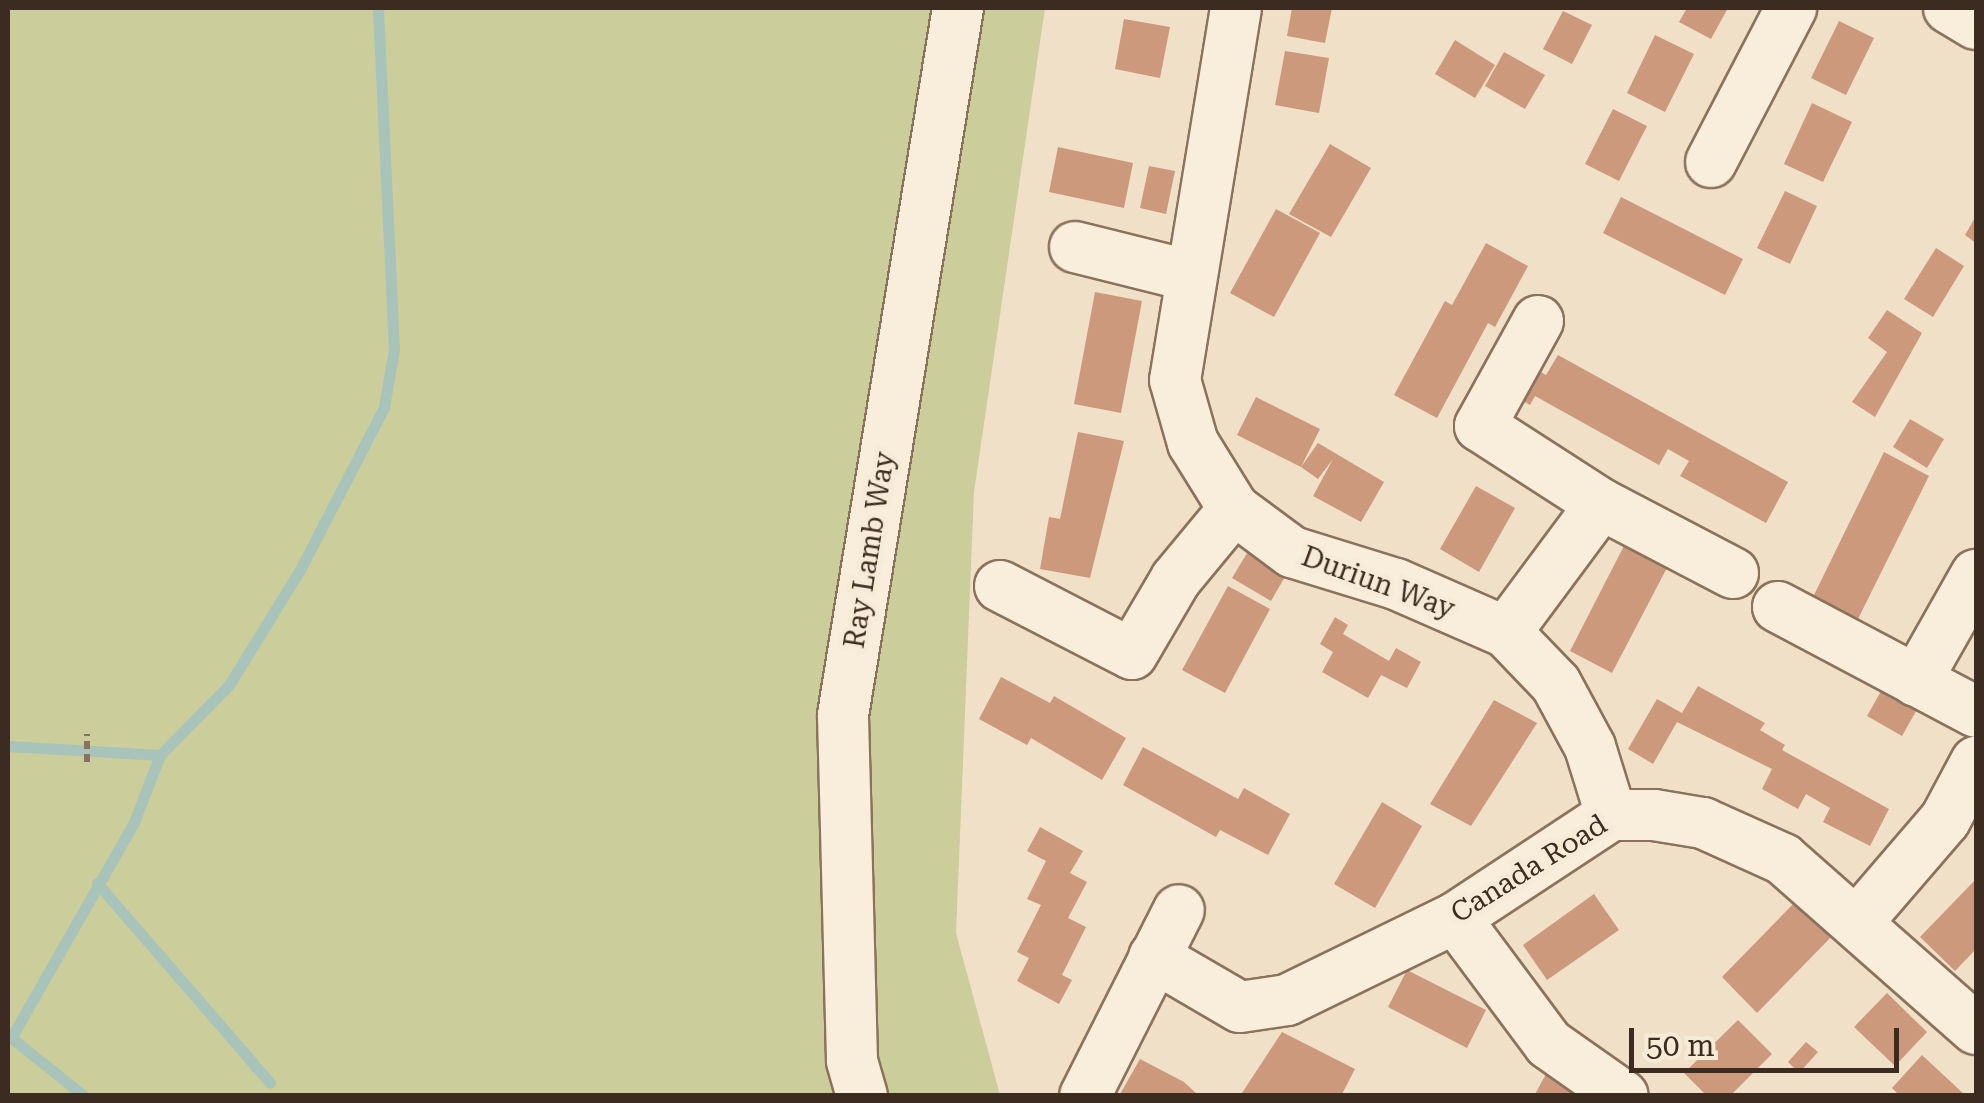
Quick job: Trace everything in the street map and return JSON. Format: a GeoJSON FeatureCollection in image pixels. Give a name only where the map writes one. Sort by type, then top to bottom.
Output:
{"type":"FeatureCollection","features":[{"type":"Feature","properties":{"kind":"street","name":"Ray Lamb Way"},"geometry":{"type":"LineString","coordinates":[[862,1096],[852,1060],[844,715],[958,8]]}},
{"type":"Feature","properties":{"kind":"street","name":"Duriun Way"},"geometry":{"type":"LineString","coordinates":[[1236,8],[1187,276],[1175,380],[1193,444],[1234,509],[1292,552],[1396,584],[1506,632],[1556,684],[1590,748],[1612,814]]}},
{"type":"Feature","properties":{"kind":"street"},"geometry":{"type":"LineString","coordinates":[[1711,162],[1791,8]]}},
{"type":"Feature","properties":{"kind":"street"},"geometry":{"type":"LineString","coordinates":[[1949,8],[1976,24]]}},
{"type":"Feature","properties":{"kind":"street"},"geometry":{"type":"LineString","coordinates":[[1075,248],[1187,276]]}},
{"type":"Feature","properties":{"kind":"street"},"geometry":{"type":"LineString","coordinates":[[1538,321],[1480,426],[1601,504],[1733,573]]}},
{"type":"Feature","properties":{"kind":"street"},"geometry":{"type":"LineString","coordinates":[[1506,632],[1601,504]]}},
{"type":"Feature","properties":{"kind":"street"},"geometry":{"type":"LineString","coordinates":[[1000,586],[1132,654],[1176,579],[1234,509]]}},
{"type":"Feature","properties":{"kind":"street"},"geometry":{"type":"LineString","coordinates":[[1916,682],[1976,575]]}},
{"type":"Feature","properties":{"kind":"street"},"geometry":{"type":"LineString","coordinates":[[1778,607],[1976,712]]}},
{"type":"Feature","properties":{"kind":"street"},"geometry":{"type":"LineString","coordinates":[[1858,921],[1945,820],[1976,762]]}},
{"type":"Feature","properties":{"kind":"street","name":"Canada Road"},"geometry":{"type":"LineString","coordinates":[[1154,957],[1240,1007],[1287,1000],[1338,980],[1455,918],[1612,814],[1703,823],[1783,858],[1976,1029]]}},
{"type":"Feature","properties":{"kind":"street"},"geometry":{"type":"LineString","coordinates":[[1085,1096],[1178,910]]}},
{"type":"Feature","properties":{"kind":"street"},"geometry":{"type":"LineString","coordinates":[[1455,918],[1549,1044],[1623,1096]]}},
{"type":"Feature","properties":{"kind":"path"},"geometry":{"type":"LineString","coordinates":[[87,762],[88,734]]}},
{"type":"Feature","properties":{"kind":"green space"},"geometry":{"type":"Polygon","coordinates":[[[8,8],[1045,8],[974,492],[956,933],[1000,1095],[8,1095],[8,8]]]}},
{"type":"Feature","properties":{"kind":"building"},"geometry":{"type":"Polygon","coordinates":[[[1292,8],[1332,8],[1325,43],[1287,36],[1292,8]]]}},
{"type":"Feature","properties":{"kind":"building"},"geometry":{"type":"Polygon","coordinates":[[[1687,8],[1728,8],[1711,39],[1679,22],[1687,8]]]}},
{"type":"Feature","properties":{"kind":"building"},"geometry":{"type":"Polygon","coordinates":[[[1563,11],[1592,25],[1572,64],[1543,49],[1563,11]]]}},
{"type":"Feature","properties":{"kind":"building"},"geometry":{"type":"Polygon","coordinates":[[[1124,19],[1170,27],[1160,78],[1115,69],[1124,19]]]}},
{"type":"Feature","properties":{"kind":"building"},"geometry":{"type":"Polygon","coordinates":[[[1839,21],[1874,38],[1846,95],[1811,78],[1839,21]]]}},
{"type":"Feature","properties":{"kind":"building"},"geometry":{"type":"Polygon","coordinates":[[[1655,35],[1694,54],[1665,112],[1627,93],[1655,35]]]}},
{"type":"Feature","properties":{"kind":"building"},"geometry":{"type":"Polygon","coordinates":[[[1455,40],[1495,65],[1475,98],[1435,74],[1455,40]]]}},
{"type":"Feature","properties":{"kind":"building"},"geometry":{"type":"Polygon","coordinates":[[[1285,51],[1329,58],[1319,113],[1275,105],[1285,51]]]}},
{"type":"Feature","properties":{"kind":"building"},"geometry":{"type":"Polygon","coordinates":[[[1504,52],[1545,75],[1525,109],[1485,86],[1504,52]]]}},
{"type":"Feature","properties":{"kind":"building"},"geometry":{"type":"Polygon","coordinates":[[[1812,103],[1852,122],[1823,182],[1784,164],[1812,103]]]}},
{"type":"Feature","properties":{"kind":"building"},"geometry":{"type":"Polygon","coordinates":[[[1613,109],[1647,126],[1619,181],[1585,164],[1613,109]]]}},
{"type":"Feature","properties":{"kind":"building"},"geometry":{"type":"Polygon","coordinates":[[[1330,144],[1371,168],[1331,237],[1289,214],[1330,144]]]}},
{"type":"Feature","properties":{"kind":"building"},"geometry":{"type":"Polygon","coordinates":[[[1058,147],[1133,163],[1124,208],[1049,192],[1058,147]]]}},
{"type":"Feature","properties":{"kind":"building"},"geometry":{"type":"Polygon","coordinates":[[[1149,166],[1175,171],[1166,214],[1140,208],[1149,166]]]}},
{"type":"Feature","properties":{"kind":"building"},"geometry":{"type":"Polygon","coordinates":[[[1785,191],[1817,206],[1790,264],[1757,248],[1785,191]]]}},
{"type":"Feature","properties":{"kind":"building"},"geometry":{"type":"Polygon","coordinates":[[[1621,197],[1743,259],[1725,295],[1603,233],[1621,197]]]}},
{"type":"Feature","properties":{"kind":"building"},"geometry":{"type":"Polygon","coordinates":[[[1276,209],[1320,233],[1274,317],[1230,293],[1276,209]]]}},
{"type":"Feature","properties":{"kind":"building"},"geometry":{"type":"Polygon","coordinates":[[[1976,216],[1976,243],[1965,235],[1976,216]]]}},
{"type":"Feature","properties":{"kind":"building"},"geometry":{"type":"Polygon","coordinates":[[[1486,243],[1528,266],[1495,327],[1488,323],[1437,418],[1394,395],[1445,301],[1452,305],[1486,243]]]}},
{"type":"Feature","properties":{"kind":"building"},"geometry":{"type":"Polygon","coordinates":[[[1936,248],[1964,266],[1933,317],[1904,299],[1936,248]]]}},
{"type":"Feature","properties":{"kind":"building"},"geometry":{"type":"Polygon","coordinates":[[[1095,292],[1142,301],[1121,413],[1074,404],[1095,292]]]}},
{"type":"Feature","properties":{"kind":"building"},"geometry":{"type":"Polygon","coordinates":[[[1887,310],[1922,333],[1875,417],[1852,402],[1887,352],[1868,338],[1887,310]]]}},
{"type":"Feature","properties":{"kind":"building"},"geometry":{"type":"Polygon","coordinates":[[[1558,355],[1788,482],[1766,523],[1680,476],[1689,461],[1668,449],[1659,465],[1535,396],[1530,405],[1506,391],[1522,361],[1546,375],[1558,355]]]}},
{"type":"Feature","properties":{"kind":"building"},"geometry":{"type":"Polygon","coordinates":[[[1256,397],[1320,429],[1301,467],[1237,435],[1256,397]]]}},
{"type":"Feature","properties":{"kind":"building"},"geometry":{"type":"Polygon","coordinates":[[[1910,419],[1944,439],[1927,468],[1893,447],[1910,419]]]}},
{"type":"Feature","properties":{"kind":"building"},"geometry":{"type":"Polygon","coordinates":[[[1078,432],[1124,441],[1090,578],[1040,569],[1049,517],[1060,519],[1078,432]]]}},
{"type":"Feature","properties":{"kind":"building"},"geometry":{"type":"Polygon","coordinates":[[[1318,443],[1384,482],[1361,522],[1313,496],[1333,459],[1318,479],[1301,467],[1318,443]]]}},
{"type":"Feature","properties":{"kind":"building"},"geometry":{"type":"Polygon","coordinates":[[[1884,452],[1929,476],[1857,621],[1813,597],[1884,452]]]}},
{"type":"Feature","properties":{"kind":"building"},"geometry":{"type":"Polygon","coordinates":[[[1476,486],[1515,508],[1479,572],[1440,549],[1476,486]]]}},
{"type":"Feature","properties":{"kind":"building"},"geometry":{"type":"Polygon","coordinates":[[[1627,540],[1670,562],[1612,673],[1570,651],[1627,540]]]}},
{"type":"Feature","properties":{"kind":"building"},"geometry":{"type":"Polygon","coordinates":[[[1247,553],[1286,575],[1271,601],[1232,578],[1247,553]]]}},
{"type":"Feature","properties":{"kind":"building"},"geometry":{"type":"Polygon","coordinates":[[[1228,586],[1270,609],[1225,693],[1182,670],[1228,586]]]}},
{"type":"Feature","properties":{"kind":"building"},"geometry":{"type":"Polygon","coordinates":[[[1335,617],[1348,625],[1343,634],[1389,661],[1396,648],[1421,662],[1407,688],[1381,675],[1368,698],[1322,672],[1333,652],[1320,644],[1335,617]]]}},
{"type":"Feature","properties":{"kind":"building"},"geometry":{"type":"Polygon","coordinates":[[[1001,677],[1050,703],[1054,696],[1126,738],[1102,780],[1031,738],[1027,745],[979,719],[1001,677]]]}},
{"type":"Feature","properties":{"kind":"building"},"geometry":{"type":"Polygon","coordinates":[[[1889,677],[1924,697],[1902,736],[1867,716],[1889,677]]]}},
{"type":"Feature","properties":{"kind":"building"},"geometry":{"type":"Polygon","coordinates":[[[1698,686],[1765,723],[1760,730],[1785,745],[1782,750],[1889,809],[1870,846],[1823,822],[1830,808],[1806,794],[1798,809],[1762,789],[1772,769],[1677,722],[1653,764],[1628,749],[1657,699],[1682,713],[1698,686]]]}},
{"type":"Feature","properties":{"kind":"building"},"geometry":{"type":"Polygon","coordinates":[[[1494,700],[1537,723],[1471,826],[1430,804],[1494,700]]]}},
{"type":"Feature","properties":{"kind":"building"},"geometry":{"type":"Polygon","coordinates":[[[1143,747],[1238,799],[1244,788],[1290,814],[1268,855],[1220,830],[1216,837],[1123,785],[1143,747]]]}},
{"type":"Feature","properties":{"kind":"building"},"geometry":{"type":"Polygon","coordinates":[[[1382,802],[1422,826],[1375,908],[1334,884],[1382,802]]]}},
{"type":"Feature","properties":{"kind":"building"},"geometry":{"type":"Polygon","coordinates":[[[1040,827],[1083,851],[1070,873],[1087,882],[1068,918],[1086,927],[1062,975],[1072,980],[1059,1004],[1017,981],[1029,958],[1017,952],[1041,905],[1027,899],[1046,861],[1027,851],[1040,827]]]}},
{"type":"Feature","properties":{"kind":"building"},"geometry":{"type":"Polygon","coordinates":[[[1976,879],[1976,949],[1955,971],[1920,937],[1976,879]]]}},
{"type":"Feature","properties":{"kind":"building"},"geometry":{"type":"Polygon","coordinates":[[[1594,894],[1619,930],[1547,980],[1523,945],[1594,894]]]}},
{"type":"Feature","properties":{"kind":"building"},"geometry":{"type":"Polygon","coordinates":[[[1799,898],[1835,933],[1757,1013],[1722,977],[1799,898]]]}},
{"type":"Feature","properties":{"kind":"building"},"geometry":{"type":"Polygon","coordinates":[[[1407,970],[1486,1010],[1467,1048],[1388,1007],[1407,970]]]}},
{"type":"Feature","properties":{"kind":"building"},"geometry":{"type":"Polygon","coordinates":[[[1887,993],[1927,1032],[1895,1066],[1854,1027],[1887,993]]]}},
{"type":"Feature","properties":{"kind":"building"},"geometry":{"type":"Polygon","coordinates":[[[1738,1020],[1772,1054],[1730,1096],[1707,1096],[1684,1073],[1738,1020]]]}},
{"type":"Feature","properties":{"kind":"building"},"geometry":{"type":"Polygon","coordinates":[[[1282,1032],[1355,1069],[1341,1096],[1240,1096],[1282,1032]]]}},
{"type":"Feature","properties":{"kind":"building"},"geometry":{"type":"Polygon","coordinates":[[[1806,1042],[1818,1052],[1799,1073],[1788,1062],[1806,1042]]]}},
{"type":"Feature","properties":{"kind":"building"},"geometry":{"type":"Polygon","coordinates":[[[1922,1055],[1966,1096],[1900,1096],[1892,1088],[1922,1055]]]}},
{"type":"Feature","properties":{"kind":"building"},"geometry":{"type":"Polygon","coordinates":[[[1140,1059],[1184,1082],[1199,1096],[1119,1096],[1140,1059]]]}},
{"type":"Feature","properties":{"kind":"building"},"geometry":{"type":"Polygon","coordinates":[[[1547,1072],[1587,1096],[1534,1096],[1547,1072]]]}},
{"type":"Feature","properties":{"kind":"waterway"},"geometry":{"type":"LineString","coordinates":[[11,1038],[134,822],[160,755],[229,685],[301,568],[384,407],[394,349],[378,8]]}},
{"type":"Feature","properties":{"kind":"waterway"},"geometry":{"type":"LineString","coordinates":[[8,746],[160,755]]}},
{"type":"Feature","properties":{"kind":"waterway"},"geometry":{"type":"LineString","coordinates":[[97,883],[270,1083]]}},
{"type":"Feature","properties":{"kind":"waterway"},"geometry":{"type":"LineString","coordinates":[[8,1035],[84,1096]]}}]}
